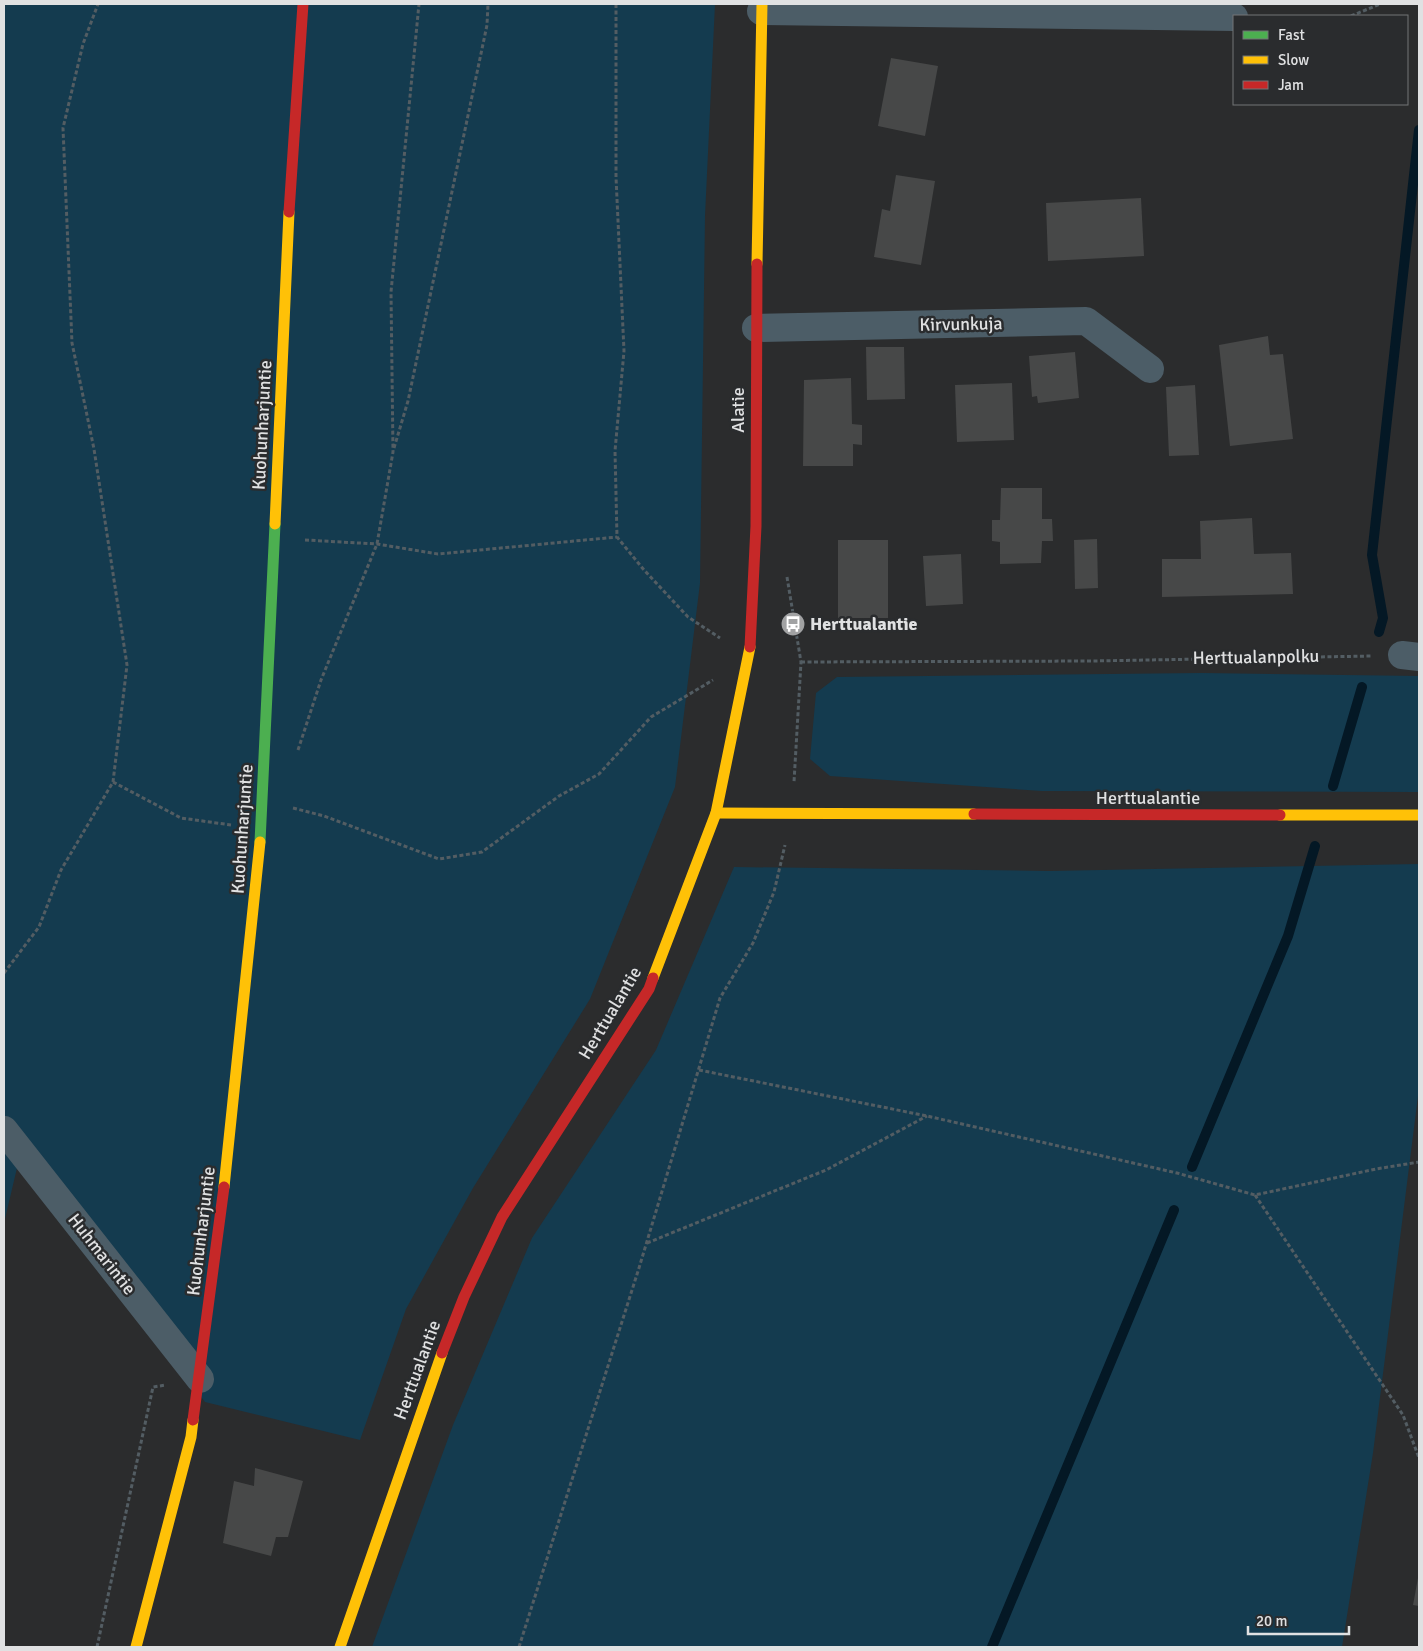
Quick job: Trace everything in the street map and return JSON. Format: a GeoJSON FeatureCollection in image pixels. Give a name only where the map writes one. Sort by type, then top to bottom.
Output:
{"type":"FeatureCollection","features":[{"type":"Feature","properties":{"kind":"street","name":"Kuohunharjuntie"},"geometry":{"type":"LineString","coordinates":[[136,1647],[190,1437],[200,1379],[231,1136],[261,830],[292,152],[303,4]]}},
{"type":"Feature","properties":{"kind":"street"},"geometry":{"type":"LineString","coordinates":[[761,8],[1233,17]]}},
{"type":"Feature","properties":{"kind":"street","name":"Alatie"},"geometry":{"type":"LineString","coordinates":[[716,813],[750,658],[756,526],[756,328],[761,8]]}},
{"type":"Feature","properties":{"kind":"street","name":"Kirvunkuja"},"geometry":{"type":"LineString","coordinates":[[756,328],[1086,320],[1150,369]]}},
{"type":"Feature","properties":{"kind":"street","name":"Herttualantie"},"geometry":{"type":"LineString","coordinates":[[340,1647],[428,1387],[464,1297],[502,1216],[649,989],[716,813],[1419,815]]}},
{"type":"Feature","properties":{"kind":"street","name":"Huhmarintie"},"geometry":{"type":"LineString","coordinates":[[4,1130],[200,1379]]}},
{"type":"Feature","properties":{"kind":"path"},"geometry":{"type":"LineString","coordinates":[[4,974],[39,928],[61,870],[113,782],[127,664],[94,449],[72,343],[63,128],[83,44],[98,4]]}},
{"type":"Feature","properties":{"kind":"path"},"geometry":{"type":"LineString","coordinates":[[393,452],[391,292],[419,4]]}},
{"type":"Feature","properties":{"kind":"path"},"geometry":{"type":"LineString","coordinates":[[296,756],[321,680],[377,544],[393,452],[410,392],[487,25],[488,4]]}},
{"type":"Feature","properties":{"kind":"path"},"geometry":{"type":"LineString","coordinates":[[262,799],[324,816],[439,859],[482,852],[559,796],[599,774],[651,717],[750,658],[688,617],[644,570],[617,537],[615,451],[624,351],[616,177],[616,4]]}},
{"type":"Feature","properties":{"kind":"path"},"geometry":{"type":"LineString","coordinates":[[1353,15],[1380,4]]}},
{"type":"Feature","properties":{"kind":"path"},"geometry":{"type":"LineString","coordinates":[[275,539],[377,544],[438,554],[617,537]]}},
{"type":"Feature","properties":{"kind":"path","name":"Herttualanpolku"},"geometry":{"type":"LineString","coordinates":[[801,662],[1092,661],[1411,656]]}},
{"type":"Feature","properties":{"kind":"path"},"geometry":{"type":"LineString","coordinates":[[113,782],[181,818],[261,830]]}},
{"type":"Feature","properties":{"kind":"path"},"geometry":{"type":"LineString","coordinates":[[699,1070],[927,1116],[1177,1173],[1255,1195],[1376,1169],[1419,1162]]}},
{"type":"Feature","properties":{"kind":"path"},"geometry":{"type":"LineString","coordinates":[[647,1243],[826,1170],[927,1116]]}},
{"type":"Feature","properties":{"kind":"path"},"geometry":{"type":"LineString","coordinates":[[1255,1195],[1403,1415],[1419,1458]]}},
{"type":"Feature","properties":{"kind":"path"},"geometry":{"type":"LineString","coordinates":[[97,1647],[153,1387],[200,1379]]}},
{"type":"Feature","properties":{"kind":"shaded area"},"geometry":{"type":"Polygon","coordinates":[[[4,4],[715,4],[705,216],[700,583],[675,787],[590,999],[473,1188],[406,1309],[360,1440],[205,1402],[21,1151],[4,1223],[4,4]]]}},
{"type":"Feature","properties":{"kind":"shaded area"},"geometry":{"type":"Polygon","coordinates":[[[1202,673],[1419,676],[1419,792],[1042,791],[830,776],[810,759],[816,693],[837,677],[1202,673]]]}},
{"type":"Feature","properties":{"kind":"shaded area"},"geometry":{"type":"Polygon","coordinates":[[[1419,864],[1419,1088],[1373,1453],[1342,1647],[372,1647],[453,1425],[532,1238],[656,1050],[734,867],[1049,871],[1419,864]]]}},
{"type":"Feature","properties":{"kind":"building"},"geometry":{"type":"Polygon","coordinates":[[[891,58],[938,66],[925,136],[878,126],[891,58]]]}},
{"type":"Feature","properties":{"kind":"building"},"geometry":{"type":"Polygon","coordinates":[[[896,175],[935,181],[921,265],[874,257],[882,209],[890,211],[896,175]]]}},
{"type":"Feature","properties":{"kind":"building"},"geometry":{"type":"Polygon","coordinates":[[[1141,198],[1144,256],[1048,261],[1046,203],[1141,198]]]}},
{"type":"Feature","properties":{"kind":"building"},"geometry":{"type":"Polygon","coordinates":[[[1268,336],[1270,355],[1283,354],[1293,439],[1230,446],[1219,345],[1268,336]]]}},
{"type":"Feature","properties":{"kind":"building"},"geometry":{"type":"Polygon","coordinates":[[[866,347],[904,347],[905,399],[867,400],[866,347]]]}},
{"type":"Feature","properties":{"kind":"building"},"geometry":{"type":"Polygon","coordinates":[[[1075,352],[1079,398],[1038,403],[1037,396],[1032,397],[1029,356],[1075,352]]]}},
{"type":"Feature","properties":{"kind":"building"},"geometry":{"type":"Polygon","coordinates":[[[851,378],[852,424],[862,425],[862,445],[853,444],[853,466],[803,466],[804,380],[851,378]]]}},
{"type":"Feature","properties":{"kind":"building"},"geometry":{"type":"Polygon","coordinates":[[[1012,383],[1014,440],[957,442],[955,385],[1012,383]]]}},
{"type":"Feature","properties":{"kind":"building"},"geometry":{"type":"Polygon","coordinates":[[[1195,385],[1199,455],[1169,456],[1166,387],[1195,385]]]}},
{"type":"Feature","properties":{"kind":"building"},"geometry":{"type":"Polygon","coordinates":[[[1001,488],[1042,488],[1042,519],[1052,519],[1053,541],[1042,541],[1041,563],[1000,564],[1000,542],[992,541],[992,520],[1000,520],[1001,488]]]}},
{"type":"Feature","properties":{"kind":"building"},"geometry":{"type":"Polygon","coordinates":[[[1252,518],[1254,554],[1291,553],[1293,594],[1162,597],[1162,559],[1201,559],[1200,521],[1252,518]]]}},
{"type":"Feature","properties":{"kind":"building"},"geometry":{"type":"Polygon","coordinates":[[[1097,539],[1098,588],[1075,589],[1074,540],[1097,539]]]}},
{"type":"Feature","properties":{"kind":"building"},"geometry":{"type":"Polygon","coordinates":[[[838,540],[888,540],[888,618],[838,618],[838,540]]]}},
{"type":"Feature","properties":{"kind":"building"},"geometry":{"type":"Polygon","coordinates":[[[961,554],[963,604],[926,606],[923,556],[961,554]]]}},
{"type":"Feature","properties":{"kind":"building"},"geometry":{"type":"Polygon","coordinates":[[[255,1468],[303,1481],[288,1537],[276,1537],[271,1556],[223,1543],[234,1481],[254,1486],[255,1468]]]}},
{"type":"Feature","properties":{"kind":"building"},"geometry":{"type":"Polygon","coordinates":[[[1419,1578],[1419,1606],[1413,1605],[1419,1578]]]}},
{"type":"Feature","properties":{"kind":"waterway"},"geometry":{"type":"LineString","coordinates":[[1379,632],[1383,618],[1372,555],[1419,130]]}},
{"type":"Feature","properties":{"kind":"waterway"},"geometry":{"type":"LineString","coordinates":[[1333,786],[1362,687]]}},
{"type":"Feature","properties":{"kind":"waterway"},"geometry":{"type":"LineString","coordinates":[[1192,1167],[1288,936],[1315,846]]}},
{"type":"Feature","properties":{"kind":"waterway"},"geometry":{"type":"LineString","coordinates":[[992,1647],[1174,1210]]}},
{"type":"Feature","properties":{"kind":"traffic: fast"},"geometry":{"type":"LineString","coordinates":[[260,842],[275,524]]}},
{"type":"Feature","properties":{"kind":"traffic: slow"},"geometry":{"type":"LineString","coordinates":[[757,264],[762,4]]}},
{"type":"Feature","properties":{"kind":"traffic: slow"},"geometry":{"type":"LineString","coordinates":[[275,524],[289,212]]}},
{"type":"Feature","properties":{"kind":"traffic: slow"},"geometry":{"type":"LineString","coordinates":[[653,978],[716,813],[750,647]]}},
{"type":"Feature","properties":{"kind":"traffic: slow"},"geometry":{"type":"LineString","coordinates":[[716,813],[974,814]]}},
{"type":"Feature","properties":{"kind":"traffic: slow"},"geometry":{"type":"LineString","coordinates":[[1280,815],[1419,815]]}},
{"type":"Feature","properties":{"kind":"traffic: slow"},"geometry":{"type":"LineString","coordinates":[[224,1187],[260,842]]}},
{"type":"Feature","properties":{"kind":"traffic: slow"},"geometry":{"type":"LineString","coordinates":[[340,1647],[442,1353]]}},
{"type":"Feature","properties":{"kind":"traffic: slow"},"geometry":{"type":"LineString","coordinates":[[136,1647],[191,1437],[193,1420]]}},
{"type":"Feature","properties":{"kind":"traffic: jam"},"geometry":{"type":"LineString","coordinates":[[289,212],[303,4]]}},
{"type":"Feature","properties":{"kind":"traffic: jam"},"geometry":{"type":"LineString","coordinates":[[750,647],[756,526],[757,264]]}},
{"type":"Feature","properties":{"kind":"traffic: jam"},"geometry":{"type":"LineString","coordinates":[[974,814],[1280,815]]}},
{"type":"Feature","properties":{"kind":"traffic: jam"},"geometry":{"type":"LineString","coordinates":[[442,1353],[464,1297],[502,1217],[649,989],[653,978]]}},
{"type":"Feature","properties":{"kind":"traffic: jam"},"geometry":{"type":"LineString","coordinates":[[193,1420],[224,1187]]}},
{"type":"Feature","properties":{"kind":"place","name":"Herttualantie"},"geometry":{"type":"Point","coordinates":[793,624]}}]}
